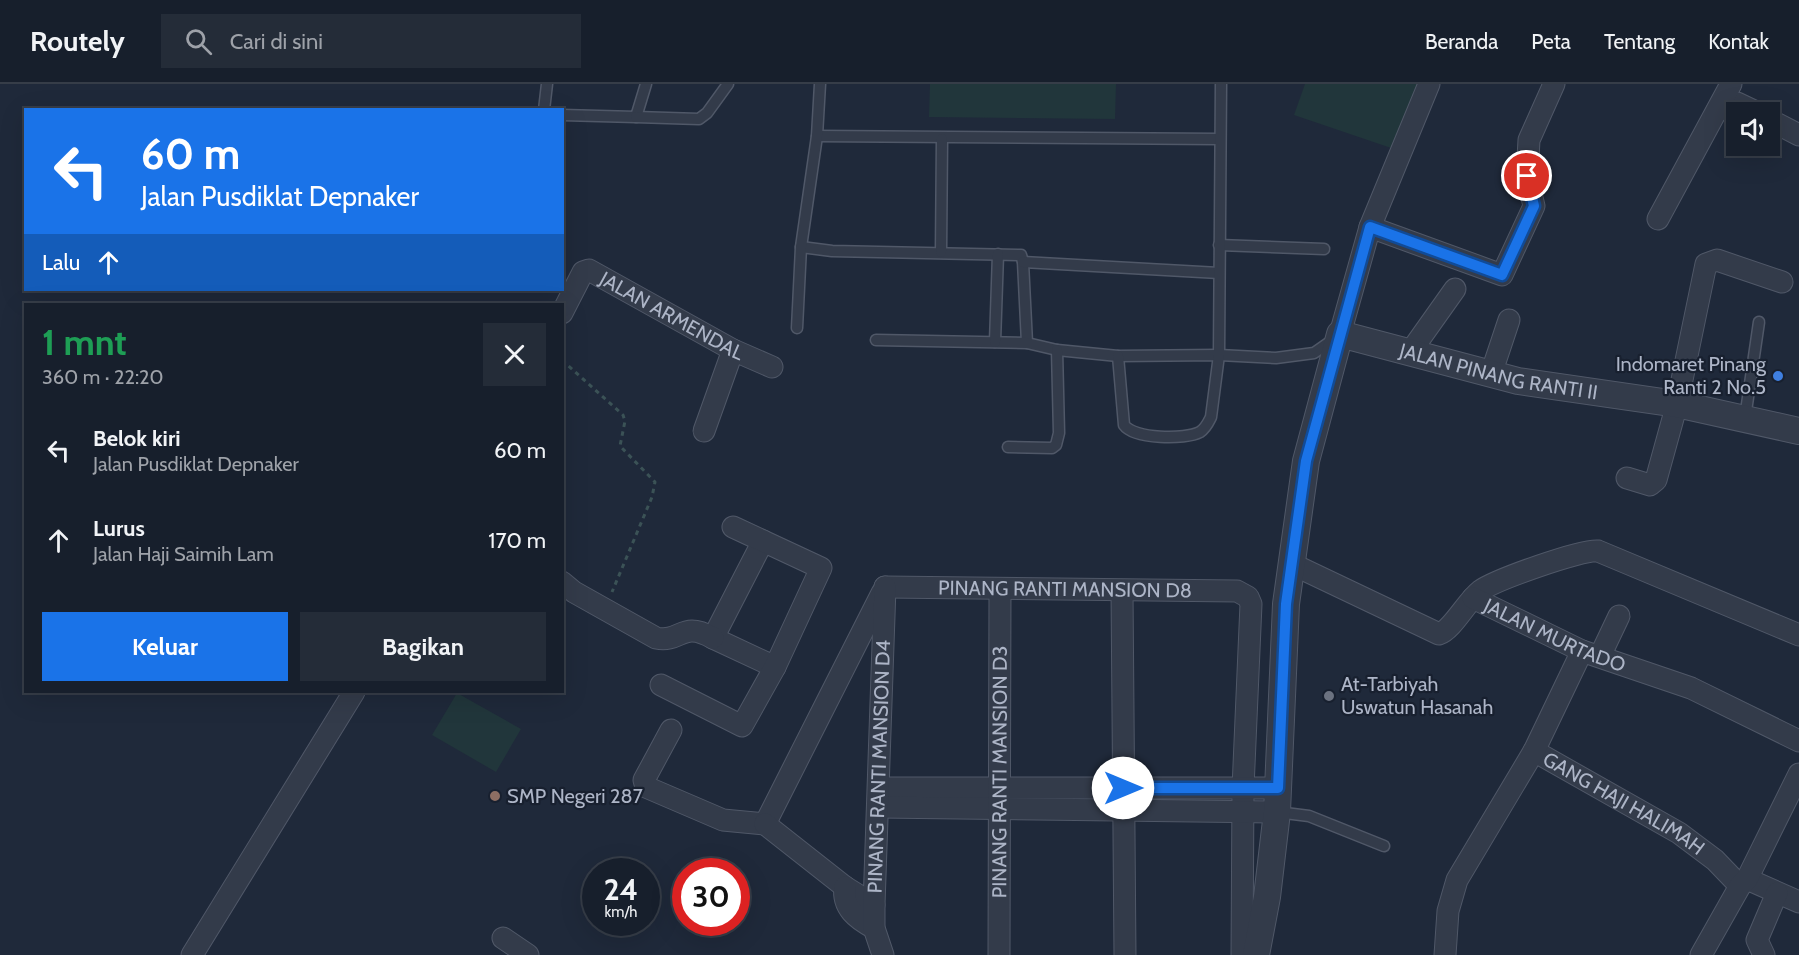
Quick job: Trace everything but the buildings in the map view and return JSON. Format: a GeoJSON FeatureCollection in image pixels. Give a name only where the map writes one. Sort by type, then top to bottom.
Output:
{"type":"FeatureCollection","features":[{"type":"Feature","properties":{"kind":"street"},"geometry":{"type":"LineString","coordinates":[[1256,955],[1267,897],[1278,800],[1286,604],[1306,461],[1370,227],[1429,84]]}},
{"type":"Feature","properties":{"kind":"street"},"geometry":{"type":"LineString","coordinates":[[1370,227],[1500,274],[1504,273],[1534,206],[1527,176],[1529,140],[1554,84]]}},
{"type":"Feature","properties":{"kind":"street"},"geometry":{"type":"LineString","coordinates":[[1658,219],[1731,84]]}},
{"type":"Feature","properties":{"kind":"street"},"geometry":{"type":"LineString","coordinates":[[1717,111],[1726,108]]}},
{"type":"Feature","properties":{"kind":"street"},"geometry":{"type":"LineString","coordinates":[[1780,125],[1799,135]]}},
{"type":"Feature","properties":{"kind":"street"},"geometry":{"type":"LineString","coordinates":[[1627,478],[1650,485],[1656,480],[1677,404],[1706,264],[1717,260],[1782,282]]}},
{"type":"Feature","properties":{"kind":"street","name":"JALAN ARMENDAL"},"geometry":{"type":"LineString","coordinates":[[564,309],[583,272],[589,270],[733,350],[772,367]]}},
{"type":"Feature","properties":{"kind":"street"},"geometry":{"type":"LineString","coordinates":[[1411,351],[1455,288]]}},
{"type":"Feature","properties":{"kind":"street"},"geometry":{"type":"LineString","coordinates":[[1491,374],[1509,320]]}},
{"type":"Feature","properties":{"kind":"street","name":"JALAN PINANG RANTI II"},"geometry":{"type":"LineString","coordinates":[[1340,334],[1518,381],[1677,404],[1799,431]]}},
{"type":"Feature","properties":{"kind":"street"},"geometry":{"type":"LineString","coordinates":[[704,431],[733,350]]}},
{"type":"Feature","properties":{"kind":"street"},"geometry":{"type":"LineString","coordinates":[[661,685],[742,726],[776,667],[821,568],[733,527]]}},
{"type":"Feature","properties":{"kind":"street"},"geometry":{"type":"LineString","coordinates":[[713,638],[763,541]]}},
{"type":"Feature","properties":{"kind":"street"},"geometry":{"type":"LineString","coordinates":[[1473,598],[1482,590],[1518,574],[1592,550],[1799,635]]}},
{"type":"Feature","properties":{"kind":"street","name":"JALAN MURTADO"},"geometry":{"type":"LineString","coordinates":[[1292,564],[1439,634],[1446,631],[1473,598],[1591,653],[1691,688],[1799,741]]}},
{"type":"Feature","properties":{"kind":"street"},"geometry":{"type":"LineString","coordinates":[[564,584],[574,592],[656,638],[665,640],[687,630],[699,630],[776,667]]}},
{"type":"Feature","properties":{"kind":"street"},"geometry":{"type":"LineString","coordinates":[[765,824],[885,587]]}},
{"type":"Feature","properties":{"kind":"street","name":"PINANG RANTI MANSION D8"},"geometry":{"type":"LineString","coordinates":[[885,587],[1237,591],[1244,593],[1251,604],[1243,788]]}},
{"type":"Feature","properties":{"kind":"street","name":"PINANG RANTI MANSION D4"},"geometry":{"type":"LineString","coordinates":[[878,942],[874,905],[885,587]]}},
{"type":"Feature","properties":{"kind":"street","name":"PINANG RANTI MANSION D3"},"geometry":{"type":"LineString","coordinates":[[999,955],[1000,589]]}},
{"type":"Feature","properties":{"kind":"street"},"geometry":{"type":"LineString","coordinates":[[1122,591],[1125,955]]}},
{"type":"Feature","properties":{"kind":"street","name":"GANG HAJI HALIMAH"},"geometry":{"type":"LineString","coordinates":[[1619,616],[1591,653],[1534,751],[1550,763],[1679,833],[1743,883]]}},
{"type":"Feature","properties":{"kind":"street"},"geometry":{"type":"LineString","coordinates":[[850,654],[881,668]]}},
{"type":"Feature","properties":{"kind":"street"},"geometry":{"type":"LineString","coordinates":[[192,955],[353,693]]}},
{"type":"Feature","properties":{"kind":"street"},"geometry":{"type":"LineString","coordinates":[[671,730],[644,780],[646,787],[723,820],[765,824],[845,887],[874,905]]}},
{"type":"Feature","properties":{"kind":"street"},"geometry":{"type":"LineString","coordinates":[[1445,955],[1448,911],[1457,880],[1534,751]]}},
{"type":"Feature","properties":{"kind":"street"},"geometry":{"type":"LineString","coordinates":[[1701,955],[1743,883],[1799,774]]}},
{"type":"Feature","properties":{"kind":"street"},"geometry":{"type":"LineString","coordinates":[[999,798],[1123,788],[1243,788],[1278,800]]}},
{"type":"Feature","properties":{"kind":"street"},"geometry":{"type":"LineString","coordinates":[[1242,955],[1243,788]]}},
{"type":"Feature","properties":{"kind":"street"},"geometry":{"type":"LineString","coordinates":[[879,797],[999,798],[1123,810],[1243,812],[1278,800]]}},
{"type":"Feature","properties":{"kind":"street"},"geometry":{"type":"LineString","coordinates":[[1743,883],[1799,902]]}},
{"type":"Feature","properties":{"kind":"street"},"geometry":{"type":"LineString","coordinates":[[845,887],[845,900],[851,912],[878,942]]}},
{"type":"Feature","properties":{"kind":"street"},"geometry":{"type":"LineString","coordinates":[[1764,955],[1757,940],[1777,893]]}},
{"type":"Feature","properties":{"kind":"street"},"geometry":{"type":"LineString","coordinates":[[503,938],[528,955]]}},
{"type":"Feature","properties":{"kind":"lane"},"geometry":{"type":"LineString","coordinates":[[544,108],[547,84]]}},
{"type":"Feature","properties":{"kind":"lane"},"geometry":{"type":"LineString","coordinates":[[636,117],[646,84]]}},
{"type":"Feature","properties":{"kind":"lane"},"geometry":{"type":"LineString","coordinates":[[564,115],[699,119],[707,113],[728,84]]}},
{"type":"Feature","properties":{"kind":"lane"},"geometry":{"type":"LineString","coordinates":[[797,328],[801,246],[817,136],[820,84]]}},
{"type":"Feature","properties":{"kind":"lane"},"geometry":{"type":"LineString","coordinates":[[1118,356],[1124,425],[1129,432],[1142,436],[1193,434],[1207,426],[1211,417],[1219,355],[1221,84]]}},
{"type":"Feature","properties":{"kind":"lane"},"geometry":{"type":"LineString","coordinates":[[817,136],[1219,140]]}},
{"type":"Feature","properties":{"kind":"lane"},"geometry":{"type":"LineString","coordinates":[[941,252],[942,139]]}},
{"type":"Feature","properties":{"kind":"lane"},"geometry":{"type":"LineString","coordinates":[[1219,245],[1324,249]]}},
{"type":"Feature","properties":{"kind":"lane"},"geometry":{"type":"LineString","coordinates":[[801,246],[832,251],[1021,255],[1027,343]]}},
{"type":"Feature","properties":{"kind":"lane"},"geometry":{"type":"LineString","coordinates":[[995,342],[998,254]]}},
{"type":"Feature","properties":{"kind":"lane"},"geometry":{"type":"LineString","coordinates":[[1023,262],[1219,273]]}},
{"type":"Feature","properties":{"kind":"lane"},"geometry":{"type":"LineString","coordinates":[[1745,418],[1759,322]]}},
{"type":"Feature","properties":{"kind":"lane"},"geometry":{"type":"LineString","coordinates":[[876,340],[1027,343],[1057,350],[1118,356],[1219,355],[1276,358],[1303,356],[1325,347],[1340,334]]}},
{"type":"Feature","properties":{"kind":"lane"},"geometry":{"type":"LineString","coordinates":[[1008,447],[1052,448],[1056,445],[1059,433],[1057,350]]}},
{"type":"Feature","properties":{"kind":"lane"},"geometry":{"type":"LineString","coordinates":[[1278,800],[1309,816],[1384,846]]}},
{"type":"Feature","properties":{"kind":"path"},"geometry":{"type":"LineString","coordinates":[[564,362],[623,415],[625,421],[620,446],[655,482],[652,497],[605,608]]}},
{"type":"Feature","properties":{"kind":"green space"},"geometry":{"type":"Polygon","coordinates":[[[930,84],[1116,84],[1115,119],[929,117],[930,84]]]}},
{"type":"Feature","properties":{"kind":"green space"},"geometry":{"type":"Polygon","coordinates":[[[1305,84],[1420,84],[1397,150],[1294,115],[1305,84]]]}},
{"type":"Feature","properties":{"kind":"green space"},"geometry":{"type":"Polygon","coordinates":[[[457,693],[521,729],[496,772],[432,735],[457,693]]]}},
{"type":"Feature","properties":{"kind":"place","name":"Indomaret Pinang Ranti 2 No.5"},"geometry":{"type":"Point","coordinates":[1778,376]}},
{"type":"Feature","properties":{"kind":"place","name":"At-Tarbiyah Uswatun Hasanah"},"geometry":{"type":"Point","coordinates":[1329,696]}},
{"type":"Feature","properties":{"kind":"place","name":"SMP Negeri 287"},"geometry":{"type":"Point","coordinates":[495,796]}},
{"type":"Feature","properties":{"kind":"route"},"geometry":{"type":"LineString","coordinates":[[1123,788],[1278,788],[1286,604],[1306,461],[1370,227],[1502,275],[1534,206],[1533,193],[1527,176]]}}]}
